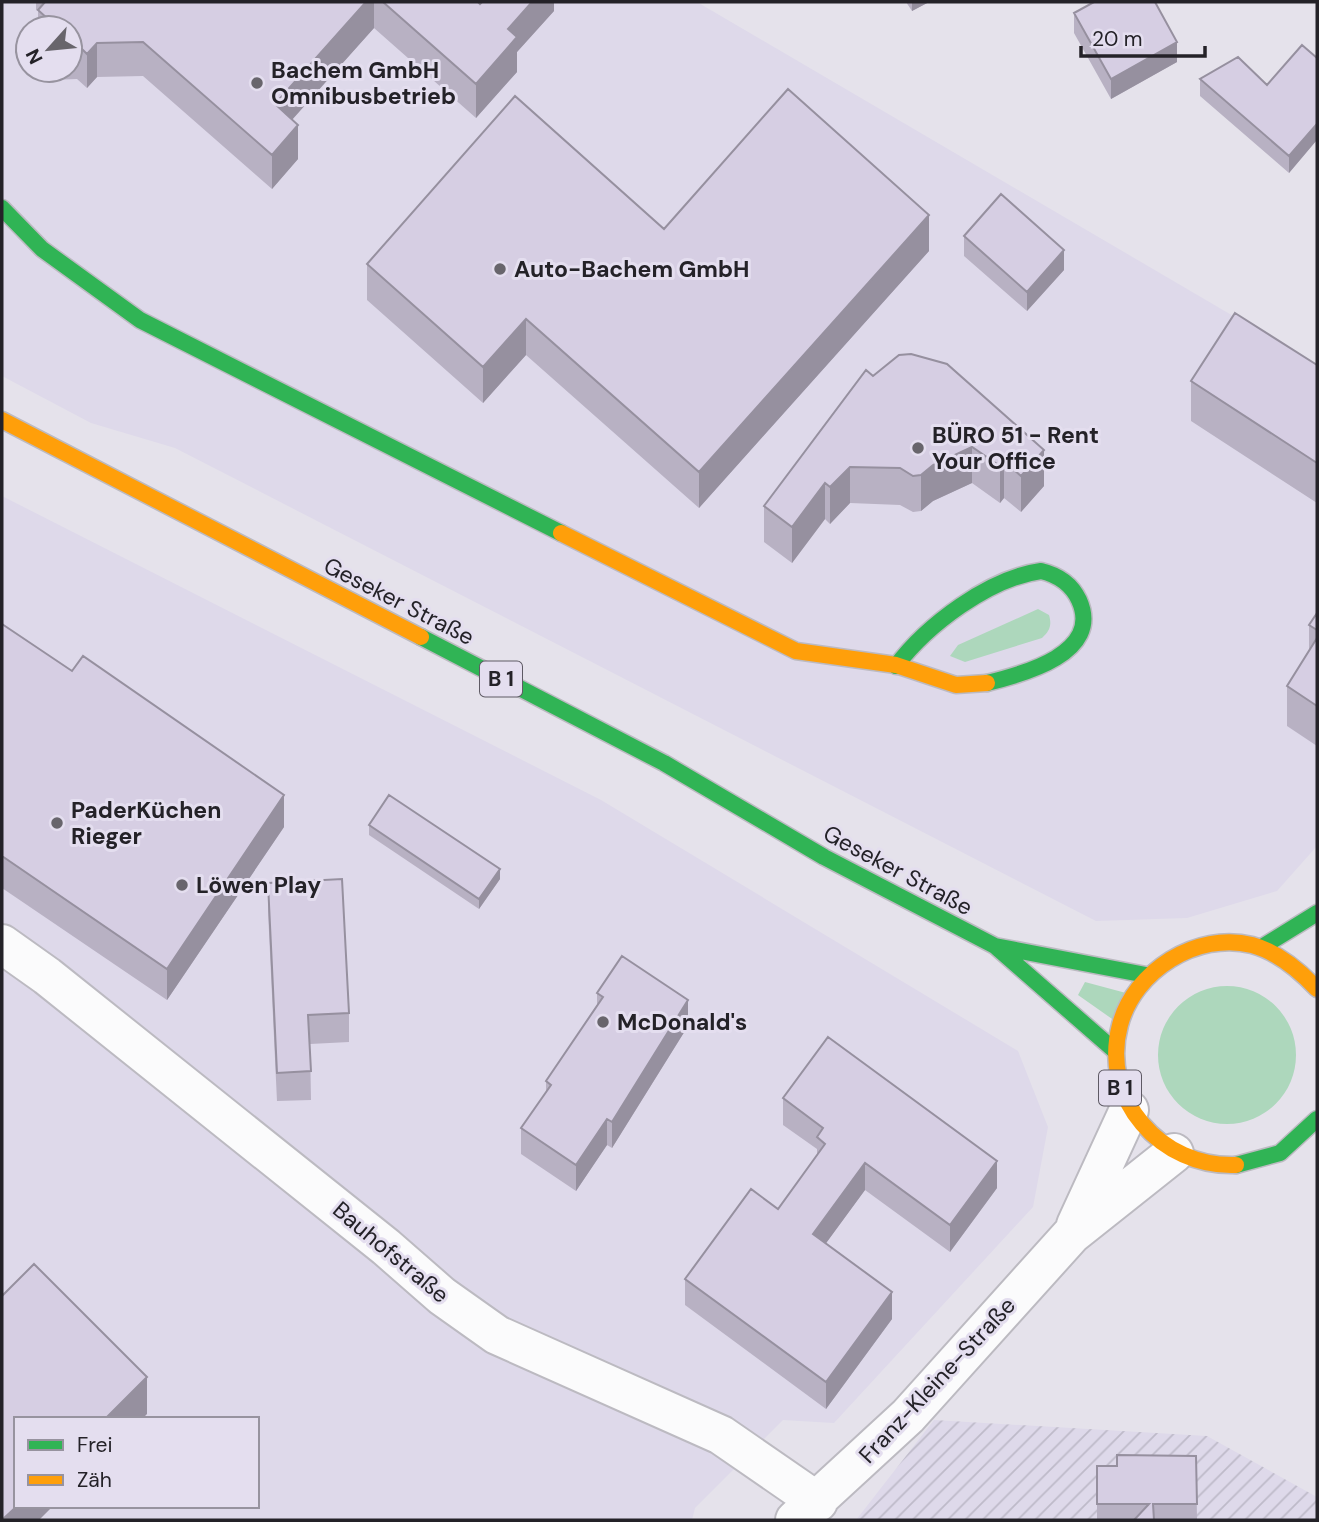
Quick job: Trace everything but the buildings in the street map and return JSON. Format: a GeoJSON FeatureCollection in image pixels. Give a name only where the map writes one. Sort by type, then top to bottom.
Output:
{"type":"FeatureCollection","features":[{"type":"Feature","properties":{"kind":"main road"},"geometry":{"type":"LineString","coordinates":[[2,208],[42,249],[140,320],[796,651],[896,666],[970,687],[1028,670],[1070,649],[1080,635],[1082,612],[1079,598],[1065,579],[1054,573],[1038,570],[1023,575],[974,599],[916,640],[896,666]]}},
{"type":"Feature","properties":{"kind":"main road","name":"Geseker Straße"},"geometry":{"type":"LineString","coordinates":[[2,420],[664,763],[824,857],[995,946],[1114,1050]]}},
{"type":"Feature","properties":{"kind":"main road"},"geometry":{"type":"LineString","coordinates":[[1262,947],[1317,913]]}},
{"type":"Feature","properties":{"kind":"main road","name":"B 1"},"geometry":{"type":"LineString","coordinates":[[1317,989],[1296,965],[1262,947],[1222,941],[1184,949],[1146,975],[1133,991],[1118,1022],[1114,1050],[1116,1078],[1129,1110],[1149,1135],[1174,1153],[1204,1164],[1238,1166],[1267,1159],[1287,1149],[1317,1119]]}},
{"type":"Feature","properties":{"kind":"main road","name":"Geseker Straße"},"geometry":{"type":"LineString","coordinates":[[995,946],[1146,975]]}},
{"type":"Feature","properties":{"kind":"main road","name":"B 1"},"geometry":{"type":"LineString","coordinates":[[1287,1149],[1307,1151]]}},
{"type":"Feature","properties":{"kind":"street","name":"Bauhofstraße"},"geometry":{"type":"LineString","coordinates":[[2,944],[47,976],[328,1200],[442,1296],[497,1335],[721,1435],[807,1511]]}},
{"type":"Feature","properties":{"kind":"street","name":"Franz-Kleine-Straße"},"geometry":{"type":"LineString","coordinates":[[1072,1234],[1129,1110]]}},
{"type":"Feature","properties":{"kind":"street","name":"Franz-Kleine-Straße"},"geometry":{"type":"LineString","coordinates":[[807,1511],[908,1416],[1072,1234],[1174,1153]]}},
{"type":"Feature","properties":{"kind":"shaded area"},"geometry":{"type":"Polygon","coordinates":[[[2,2],[697,2],[1317,365],[1317,846],[1277,891],[1187,918],[1096,921],[175,448],[91,423],[2,376],[2,2]]]}},
{"type":"Feature","properties":{"kind":"shaded area"},"geometry":{"type":"Polygon","coordinates":[[[2,496],[601,800],[1018,1051],[1048,1127],[1033,1207],[834,1423],[783,1420],[695,1508],[692,1520],[2,1520],[2,496]]]}},
{"type":"Feature","properties":{"kind":"shaded area"},"geometry":{"type":"Polygon","coordinates":[[[934,1420],[1207,1436],[1317,1497],[1317,1520],[856,1520],[934,1420]]]}},
{"type":"Feature","properties":{"kind":"green space"},"geometry":{"type":"Polygon","coordinates":[[[1038,609],[1049,615],[1050,619],[1050,628],[1042,638],[965,662],[950,656],[958,645],[1038,609]]]}},
{"type":"Feature","properties":{"kind":"green space"},"geometry":{"type":"Polygon","coordinates":[[[1085,982],[1126,993],[1115,1021],[1078,995],[1085,982]]]}},
{"type":"Feature","properties":{"kind":"green space"},"geometry":{"type":"Polygon","coordinates":[[[1227,986],[1254,991],[1276,1006],[1291,1028],[1296,1055],[1291,1082],[1276,1104],[1254,1119],[1227,1124],[1200,1119],[1178,1104],[1163,1082],[1158,1055],[1163,1028],[1178,1006],[1200,991],[1227,986]]]}},
{"type":"Feature","properties":{"kind":"traffic: fast"},"geometry":{"type":"LineString","coordinates":[[2,208],[42,249],[140,320],[561,533]]}},
{"type":"Feature","properties":{"kind":"traffic: fast"},"geometry":{"type":"LineString","coordinates":[[896,666],[924,635],[980,593],[1021,575],[1041,571],[1063,581],[1079,600],[1083,618],[1080,634],[1070,647],[1039,667],[987,683]]}},
{"type":"Feature","properties":{"kind":"traffic: fast"},"geometry":{"type":"LineString","coordinates":[[421,637],[664,763],[824,857],[995,946],[1114,1050]]}},
{"type":"Feature","properties":{"kind":"traffic: fast"},"geometry":{"type":"LineString","coordinates":[[1262,947],[1317,913]]}},
{"type":"Feature","properties":{"kind":"traffic: fast"},"geometry":{"type":"LineString","coordinates":[[995,946],[1146,975]]}},
{"type":"Feature","properties":{"kind":"traffic: fast"},"geometry":{"type":"LineString","coordinates":[[1236,1165],[1280,1153],[1317,1119]]}},
{"type":"Feature","properties":{"kind":"traffic: slow"},"geometry":{"type":"LineString","coordinates":[[2,420],[421,637]]}},
{"type":"Feature","properties":{"kind":"traffic: slow"},"geometry":{"type":"LineString","coordinates":[[561,533],[796,651],[896,665],[956,685],[987,683]]}},
{"type":"Feature","properties":{"kind":"traffic: slow"},"geometry":{"type":"LineString","coordinates":[[1236,1165],[1209,1163],[1183,1155],[1161,1142],[1142,1124],[1128,1103],[1119,1079],[1116,1052],[1120,1025],[1127,1005],[1153,972],[1171,959],[1210,944],[1231,942],[1252,945],[1271,952],[1288,962],[1317,989]]}},
{"type":"Feature","properties":{"kind":"place","name":"Bachem GmbH Omnibusbetrieb"},"geometry":{"type":"Point","coordinates":[257,83]}},
{"type":"Feature","properties":{"kind":"place","name":"Auto-Bachem GmbH"},"geometry":{"type":"Point","coordinates":[500,269]}},
{"type":"Feature","properties":{"kind":"place","name":"BÜRO 51 - Rent Your Office"},"geometry":{"type":"Point","coordinates":[918,448]}},
{"type":"Feature","properties":{"kind":"place","name":"PaderKüchen Rieger"},"geometry":{"type":"Point","coordinates":[57,823]}},
{"type":"Feature","properties":{"kind":"place","name":"Löwen Play"},"geometry":{"type":"Point","coordinates":[182,885]}},
{"type":"Feature","properties":{"kind":"place","name":"McDonald's"},"geometry":{"type":"Point","coordinates":[603,1022]}}]}
